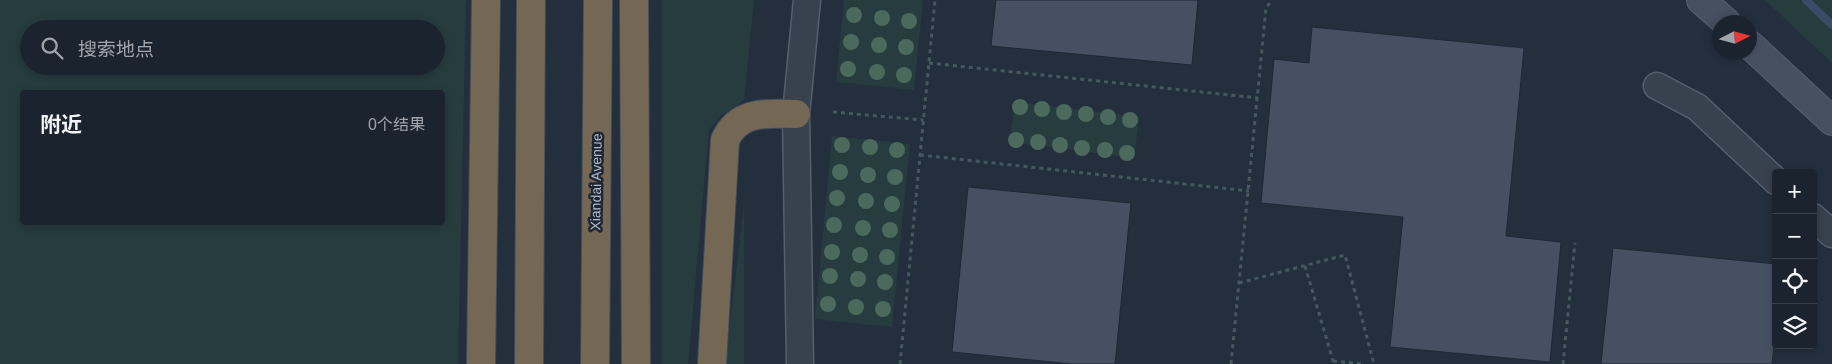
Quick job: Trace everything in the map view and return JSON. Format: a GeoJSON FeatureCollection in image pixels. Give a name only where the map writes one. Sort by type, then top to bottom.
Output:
{"type":"FeatureCollection","features":[{"type":"Feature","properties":{"kind":"highway"},"geometry":{"type":"LineString","coordinates":[[480,364],[486,0]]}},
{"type":"Feature","properties":{"kind":"highway"},"geometry":{"type":"LineString","coordinates":[[529,364],[532,0]]}},
{"type":"Feature","properties":{"kind":"highway","name":"Xiandai Avenue"},"geometry":{"type":"LineString","coordinates":[[595,364],[598,0]]}},
{"type":"Feature","properties":{"kind":"highway"},"geometry":{"type":"LineString","coordinates":[[634,0],[636,364]]}},
{"type":"Feature","properties":{"kind":"highway"},"geometry":{"type":"LineString","coordinates":[[712,364],[725,140],[730,128],[740,121],[753,116],[796,114]]}},
{"type":"Feature","properties":{"kind":"street"},"geometry":{"type":"LineString","coordinates":[[800,364],[796,114],[807,0]]}},
{"type":"Feature","properties":{"kind":"street"},"geometry":{"type":"LineString","coordinates":[[1701,0],[1718,15]]}},
{"type":"Feature","properties":{"kind":"street"},"geometry":{"type":"LineString","coordinates":[[1757,51],[1832,121]]}},
{"type":"Feature","properties":{"kind":"street"},"geometry":{"type":"LineString","coordinates":[[1657,86],[1696,107],[1772,177]]}},
{"type":"Feature","properties":{"kind":"street"},"geometry":{"type":"LineString","coordinates":[[1817,221],[1832,234]]}},
{"type":"Feature","properties":{"kind":"path"},"geometry":{"type":"LineString","coordinates":[[900,364],[935,0]]}},
{"type":"Feature","properties":{"kind":"path"},"geometry":{"type":"LineString","coordinates":[[1230,364],[1266,8],[1272,0]]}},
{"type":"Feature","properties":{"kind":"path"},"geometry":{"type":"LineString","coordinates":[[929,63],[1258,98]]}},
{"type":"Feature","properties":{"kind":"path"},"geometry":{"type":"LineString","coordinates":[[833,112],[923,120]]}},
{"type":"Feature","properties":{"kind":"path"},"geometry":{"type":"LineString","coordinates":[[920,155],[1249,191]]}},
{"type":"Feature","properties":{"kind":"path"},"geometry":{"type":"LineString","coordinates":[[1563,364],[1575,243]]}},
{"type":"Feature","properties":{"kind":"path"},"geometry":{"type":"LineString","coordinates":[[1239,283],[1345,255],[1374,364]]}},
{"type":"Feature","properties":{"kind":"path"},"geometry":{"type":"LineString","coordinates":[[1305,266],[1334,363],[1363,364]]}},
{"type":"Feature","properties":{"kind":"green space"},"geometry":{"type":"Polygon","coordinates":[[[0,0],[466,0],[458,364],[0,364],[0,0]]]}},
{"type":"Feature","properties":{"kind":"green space"},"geometry":{"type":"Polygon","coordinates":[[[662,0],[754,0],[744,101],[720,116],[709,130],[688,364],[662,364],[662,0]]]}},
{"type":"Feature","properties":{"kind":"green space"},"geometry":{"type":"Polygon","coordinates":[[[844,0],[923,0],[914,90],[836,82],[844,0]]]}},
{"type":"Feature","properties":{"kind":"green space"},"geometry":{"type":"Polygon","coordinates":[[[1765,0],[1832,0],[1832,63],[1765,0]]]}},
{"type":"Feature","properties":{"kind":"green space"},"geometry":{"type":"Polygon","coordinates":[[[1015,102],[1139,117],[1134,158],[1010,142],[1015,102]]]}},
{"type":"Feature","properties":{"kind":"green space"},"geometry":{"type":"Polygon","coordinates":[[[832,136],[910,144],[892,327],[815,319],[832,136]]]}},
{"type":"Feature","properties":{"kind":"green space"},"geometry":{"type":"Polygon","coordinates":[[[744,206],[744,364],[725,364],[744,206]]]}},
{"type":"Feature","properties":{"kind":"building"},"geometry":{"type":"Polygon","coordinates":[[[996,0],[1198,0],[1192,65],[991,46],[996,0]]]}},
{"type":"Feature","properties":{"kind":"building"},"geometry":{"type":"Polygon","coordinates":[[[1312,27],[1524,48],[1506,236],[1561,242],[1550,362],[1390,347],[1403,217],[1261,203],[1274,59],[1309,63],[1312,27]]]}},
{"type":"Feature","properties":{"kind":"building"},"geometry":{"type":"Polygon","coordinates":[[[968,187],[1131,203],[1115,364],[1072,364],[952,352],[968,187]]]}},
{"type":"Feature","properties":{"kind":"building"},"geometry":{"type":"Polygon","coordinates":[[[1613,248],[1772,264],[1772,364],[1601,364],[1613,248]]]}},
{"type":"Feature","properties":{"kind":"waterway"},"geometry":{"type":"LineString","coordinates":[[1806,0],[1832,25]]}}]}
